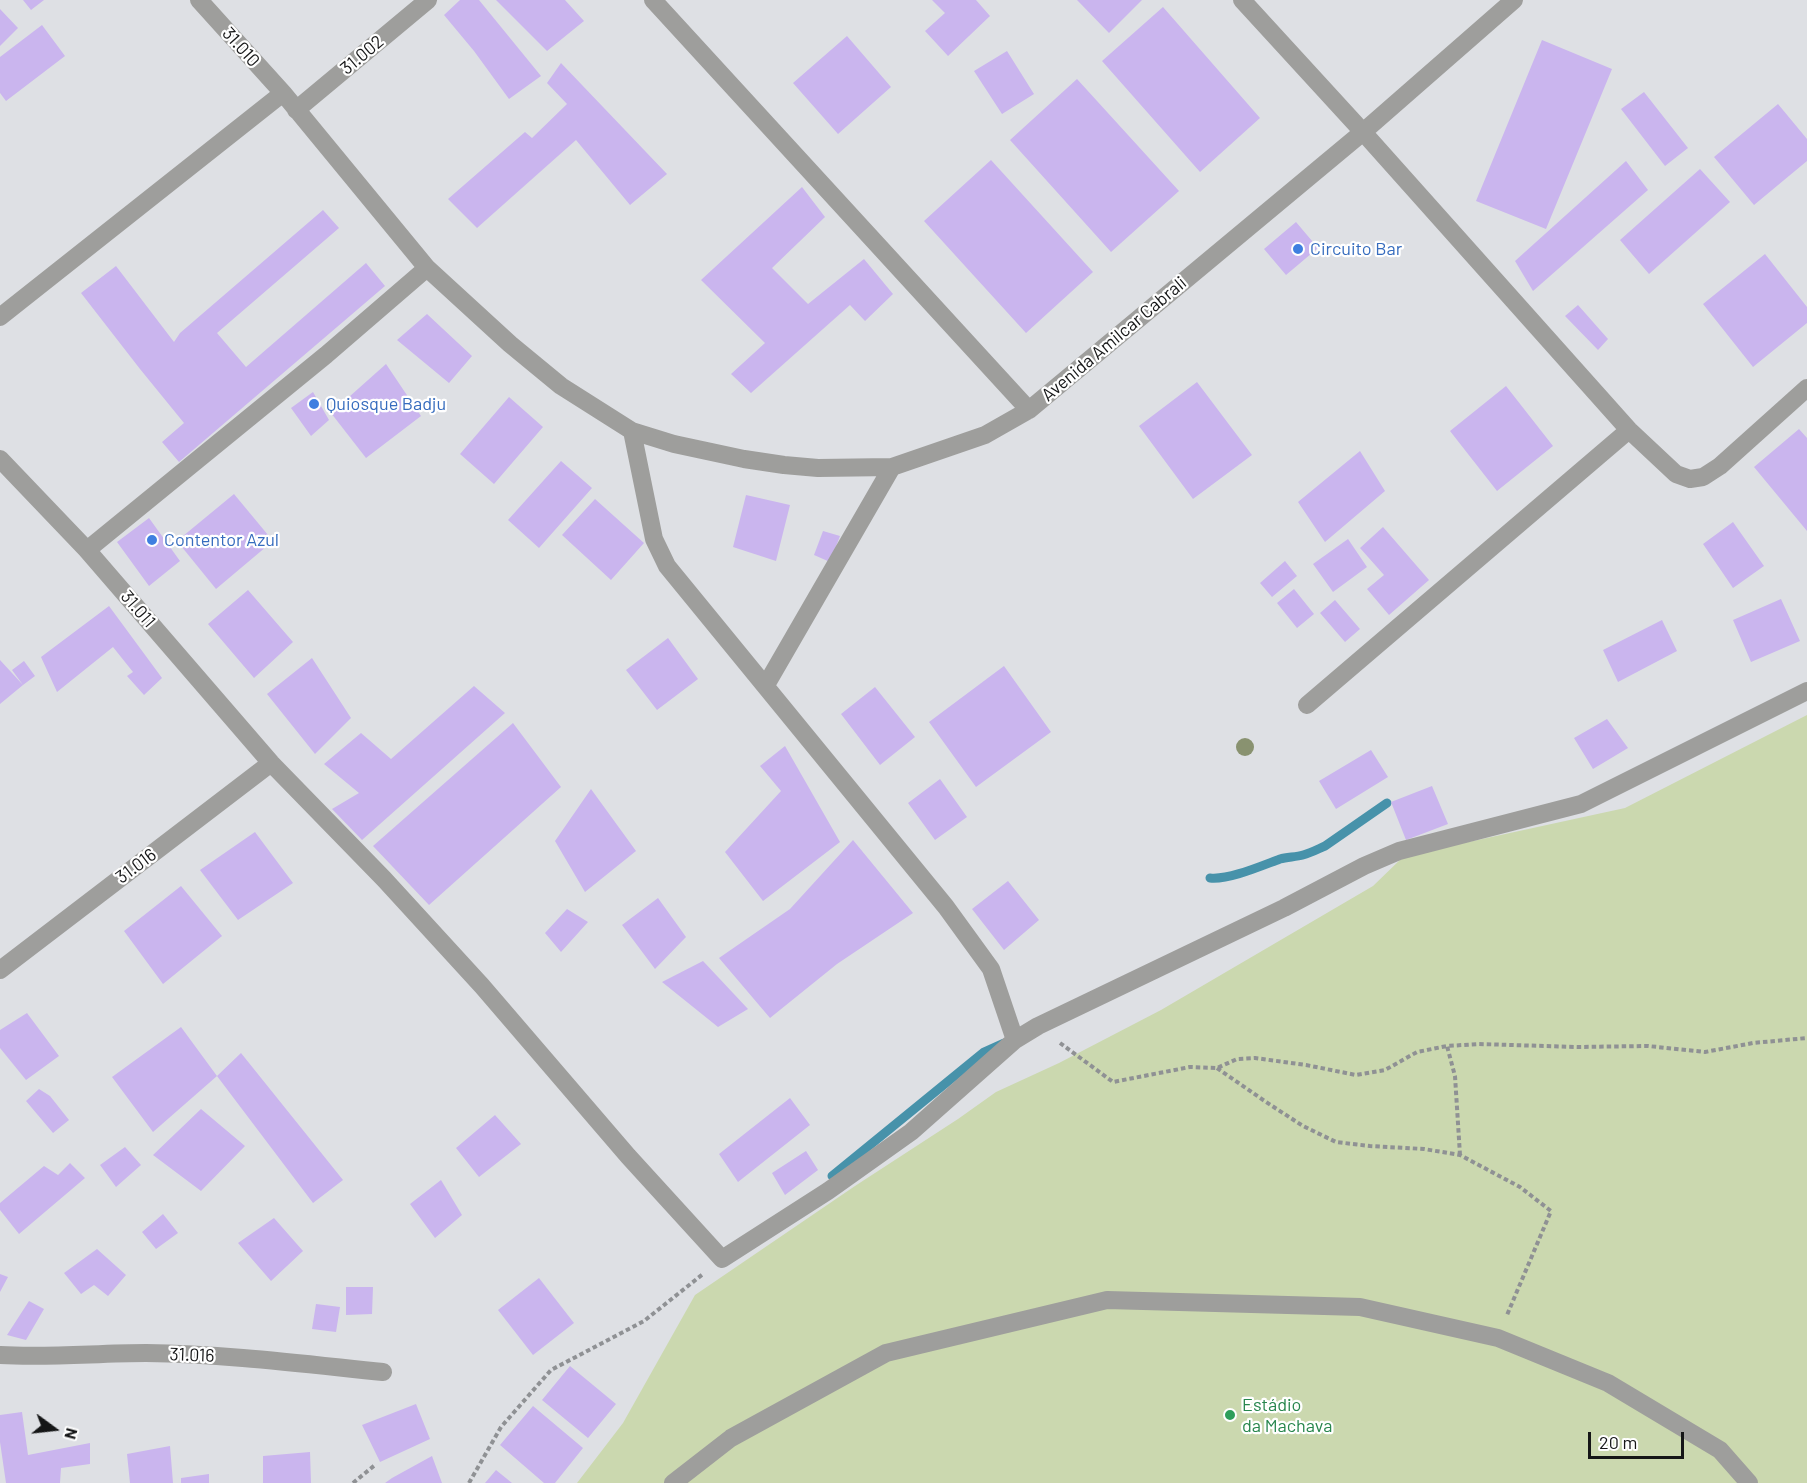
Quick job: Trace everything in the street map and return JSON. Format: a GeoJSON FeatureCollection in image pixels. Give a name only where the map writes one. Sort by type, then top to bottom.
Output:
{"type":"FeatureCollection","features":[{"type":"Feature","properties":{"kind":"street","name":"31.010"},"geometry":{"type":"LineString","coordinates":[[199,0],[283,93],[427,268]]}},
{"type":"Feature","properties":{"kind":"street","name":"31.002"},"geometry":{"type":"LineString","coordinates":[[296,110],[428,0]]}},
{"type":"Feature","properties":{"kind":"street"},"geometry":{"type":"LineString","coordinates":[[652,0],[1029,410]]}},
{"type":"Feature","properties":{"kind":"street"},"geometry":{"type":"LineString","coordinates":[[1242,0],[1629,430],[1676,474],[1690,479],[1703,477],[1720,466],[1807,388]]}},
{"type":"Feature","properties":{"kind":"street","name":"Avenida Amilcar Cabrali"},"geometry":{"type":"LineString","coordinates":[[427,268],[510,344],[561,386],[632,431],[674,444],[744,459],[818,468],[892,467],[985,435],[1029,410],[1363,132],[1514,0]]}},
{"type":"Feature","properties":{"kind":"street"},"geometry":{"type":"LineString","coordinates":[[0,317],[283,93]]}},
{"type":"Feature","properties":{"kind":"street"},"geometry":{"type":"LineString","coordinates":[[87,550],[326,355],[427,268]]}},
{"type":"Feature","properties":{"kind":"street"},"geometry":{"type":"LineString","coordinates":[[1307,705],[1629,430]]}},
{"type":"Feature","properties":{"kind":"street"},"geometry":{"type":"LineString","coordinates":[[632,431],[654,538],[667,566],[946,907],[991,969],[1015,1040]]}},
{"type":"Feature","properties":{"kind":"street","name":"31.011"},"geometry":{"type":"LineString","coordinates":[[0,459],[87,550],[271,763],[384,879],[475,978],[628,1156],[722,1259]]}},
{"type":"Feature","properties":{"kind":"street"},"geometry":{"type":"LineString","coordinates":[[766,685],[892,467]]}},
{"type":"Feature","properties":{"kind":"street"},"geometry":{"type":"LineString","coordinates":[[722,1259],[828,1191],[911,1132],[1015,1040],[1038,1026],[1284,908],[1364,866],[1400,851],[1581,804],[1807,691]]}},
{"type":"Feature","properties":{"kind":"street","name":"31.016"},"geometry":{"type":"LineString","coordinates":[[0,970],[271,763]]}},
{"type":"Feature","properties":{"kind":"street"},"geometry":{"type":"LineString","coordinates":[[673,1483],[731,1438],[886,1353],[1107,1300],[1360,1307],[1498,1338],[1608,1383],[1720,1450],[1749,1483]]}},
{"type":"Feature","properties":{"kind":"street","name":"31.016"},"geometry":{"type":"LineString","coordinates":[[0,1356],[145,1353],[247,1357],[383,1372]]}},
{"type":"Feature","properties":{"kind":"path"},"geometry":{"type":"LineString","coordinates":[[1038,1026],[1113,1082],[1190,1067],[1217,1068],[1237,1059],[1255,1058],[1356,1075],[1385,1070],[1417,1052],[1447,1046],[1479,1044],[1577,1047],[1648,1046],[1705,1052],[1752,1043],[1807,1038]]}},
{"type":"Feature","properties":{"kind":"path"},"geometry":{"type":"LineString","coordinates":[[1447,1046],[1455,1076],[1460,1155]]}},
{"type":"Feature","properties":{"kind":"path"},"geometry":{"type":"LineString","coordinates":[[1217,1068],[1303,1126],[1336,1143],[1424,1149],[1460,1155],[1520,1187],[1551,1211],[1498,1338]]}},
{"type":"Feature","properties":{"kind":"path"},"geometry":{"type":"LineString","coordinates":[[469,1483],[501,1427],[551,1370],[644,1321],[722,1259]]}},
{"type":"Feature","properties":{"kind":"path"},"geometry":{"type":"LineString","coordinates":[[353,1483],[375,1465]]}},
{"type":"Feature","properties":{"kind":"green space"},"geometry":{"type":"Polygon","coordinates":[[[1807,715],[1807,1483],[577,1483],[623,1423],[695,1295],[996,1092],[1059,1063],[1161,1010],[1373,886],[1404,856],[1625,808],[1807,715]]]}},
{"type":"Feature","properties":{"kind":"building"},"geometry":{"type":"Polygon","coordinates":[[[23,0],[44,0],[31,10],[23,0]]]}},
{"type":"Feature","properties":{"kind":"building"},"geometry":{"type":"Polygon","coordinates":[[[460,0],[479,0],[541,76],[509,99],[444,15],[460,0]]]}},
{"type":"Feature","properties":{"kind":"building"},"geometry":{"type":"Polygon","coordinates":[[[496,0],[565,0],[584,21],[547,51],[496,0]]]}},
{"type":"Feature","properties":{"kind":"building"},"geometry":{"type":"Polygon","coordinates":[[[932,0],[976,0],[990,16],[948,56],[925,31],[945,13],[932,0]]]}},
{"type":"Feature","properties":{"kind":"building"},"geometry":{"type":"Polygon","coordinates":[[[1077,0],[1142,0],[1109,33],[1077,0]]]}},
{"type":"Feature","properties":{"kind":"building"},"geometry":{"type":"Polygon","coordinates":[[[1163,7],[1260,118],[1200,172],[1102,61],[1163,7]]]}},
{"type":"Feature","properties":{"kind":"building"},"geometry":{"type":"Polygon","coordinates":[[[0,9],[18,28],[0,46],[0,9]]]}},
{"type":"Feature","properties":{"kind":"building"},"geometry":{"type":"Polygon","coordinates":[[[42,25],[65,56],[6,101],[0,93],[0,57],[42,25]]]}},
{"type":"Feature","properties":{"kind":"building"},"geometry":{"type":"Polygon","coordinates":[[[847,36],[891,87],[838,134],[793,83],[847,36]]]}},
{"type":"Feature","properties":{"kind":"building"},"geometry":{"type":"Polygon","coordinates":[[[1542,40],[1612,69],[1546,229],[1476,201],[1542,40]]]}},
{"type":"Feature","properties":{"kind":"building"},"geometry":{"type":"Polygon","coordinates":[[[1007,51],[1034,94],[1002,114],[974,71],[1007,51]]]}},
{"type":"Feature","properties":{"kind":"building"},"geometry":{"type":"Polygon","coordinates":[[[561,63],[667,174],[630,205],[576,140],[477,228],[448,199],[525,132],[532,138],[567,104],[547,83],[561,63]]]}},
{"type":"Feature","properties":{"kind":"building"},"geometry":{"type":"Polygon","coordinates":[[[1077,79],[1179,191],[1111,252],[1010,140],[1077,79]]]}},
{"type":"Feature","properties":{"kind":"building"},"geometry":{"type":"Polygon","coordinates":[[[1644,92],[1688,148],[1665,166],[1621,109],[1644,92]]]}},
{"type":"Feature","properties":{"kind":"building"},"geometry":{"type":"Polygon","coordinates":[[[1778,104],[1807,139],[1807,161],[1754,205],[1714,157],[1778,104]]]}},
{"type":"Feature","properties":{"kind":"building"},"geometry":{"type":"Polygon","coordinates":[[[991,160],[1093,272],[1026,333],[924,221],[991,160]]]}},
{"type":"Feature","properties":{"kind":"building"},"geometry":{"type":"Polygon","coordinates":[[[1626,161],[1648,190],[1533,291],[1515,261],[1626,161]]]}},
{"type":"Feature","properties":{"kind":"building"},"geometry":{"type":"Polygon","coordinates":[[[1700,169],[1730,202],[1649,274],[1620,240],[1700,169]]]}},
{"type":"Feature","properties":{"kind":"building"},"geometry":{"type":"Polygon","coordinates":[[[802,187],[825,217],[772,268],[808,304],[864,259],[893,294],[865,321],[850,305],[751,393],[731,374],[765,343],[701,280],[802,187]]]}},
{"type":"Feature","properties":{"kind":"building"},"geometry":{"type":"Polygon","coordinates":[[[323,210],[339,228],[217,333],[246,367],[366,263],[385,286],[179,462],[162,442],[184,423],[81,293],[116,266],[174,342],[180,333],[323,210]]]}},
{"type":"Feature","properties":{"kind":"building"},"geometry":{"type":"Polygon","coordinates":[[[1296,222],[1318,248],[1286,275],[1264,249],[1296,222]]]}},
{"type":"Feature","properties":{"kind":"building"},"geometry":{"type":"Polygon","coordinates":[[[1765,254],[1807,307],[1807,323],[1753,367],[1703,304],[1765,254]]]}},
{"type":"Feature","properties":{"kind":"building"},"geometry":{"type":"Polygon","coordinates":[[[1578,305],[1608,339],[1598,350],[1565,316],[1578,305]]]}},
{"type":"Feature","properties":{"kind":"building"},"geometry":{"type":"Polygon","coordinates":[[[427,314],[472,356],[449,383],[397,340],[427,314]]]}},
{"type":"Feature","properties":{"kind":"building"},"geometry":{"type":"Polygon","coordinates":[[[386,364],[421,416],[366,458],[331,413],[386,364]]]}},
{"type":"Feature","properties":{"kind":"building"},"geometry":{"type":"Polygon","coordinates":[[[1197,382],[1252,455],[1193,499],[1139,426],[1197,382]]]}},
{"type":"Feature","properties":{"kind":"building"},"geometry":{"type":"Polygon","coordinates":[[[1506,386],[1553,446],[1497,491],[1450,431],[1506,386]]]}},
{"type":"Feature","properties":{"kind":"building"},"geometry":{"type":"Polygon","coordinates":[[[313,392],[329,420],[311,436],[291,408],[313,392]]]}},
{"type":"Feature","properties":{"kind":"building"},"geometry":{"type":"Polygon","coordinates":[[[509,397],[543,427],[494,484],[460,454],[509,397]]]}},
{"type":"Feature","properties":{"kind":"building"},"geometry":{"type":"Polygon","coordinates":[[[1799,429],[1807,438],[1807,531],[1754,467],[1799,429]]]}},
{"type":"Feature","properties":{"kind":"building"},"geometry":{"type":"Polygon","coordinates":[[[1360,451],[1385,491],[1325,542],[1298,502],[1360,451]]]}},
{"type":"Feature","properties":{"kind":"building"},"geometry":{"type":"Polygon","coordinates":[[[561,461],[592,488],[539,548],[508,520],[561,461]]]}},
{"type":"Feature","properties":{"kind":"building"},"geometry":{"type":"Polygon","coordinates":[[[234,494],[273,541],[216,589],[177,541],[234,494]]]}},
{"type":"Feature","properties":{"kind":"building"},"geometry":{"type":"Polygon","coordinates":[[[746,495],[790,505],[776,561],[733,547],[746,495]]]}},
{"type":"Feature","properties":{"kind":"building"},"geometry":{"type":"Polygon","coordinates":[[[595,499],[644,543],[611,580],[562,535],[595,499]]]}},
{"type":"Feature","properties":{"kind":"building"},"geometry":{"type":"Polygon","coordinates":[[[149,518],[180,561],[149,586],[117,542],[149,518]]]}},
{"type":"Feature","properties":{"kind":"building"},"geometry":{"type":"Polygon","coordinates":[[[1733,522],[1764,566],[1733,588],[1703,544],[1733,522]]]}},
{"type":"Feature","properties":{"kind":"building"},"geometry":{"type":"Polygon","coordinates":[[[1383,527],[1429,580],[1389,615],[1367,589],[1384,575],[1360,548],[1383,527]]]}},
{"type":"Feature","properties":{"kind":"building"},"geometry":{"type":"Polygon","coordinates":[[[823,531],[840,536],[830,562],[814,555],[823,531]]]}},
{"type":"Feature","properties":{"kind":"building"},"geometry":{"type":"Polygon","coordinates":[[[1348,539],[1367,567],[1333,592],[1313,564],[1348,539]]]}},
{"type":"Feature","properties":{"kind":"building"},"geometry":{"type":"Polygon","coordinates":[[[1285,561],[1297,576],[1272,597],[1260,583],[1285,561]]]}},
{"type":"Feature","properties":{"kind":"building"},"geometry":{"type":"Polygon","coordinates":[[[1294,589],[1314,614],[1297,628],[1277,603],[1294,589]]]}},
{"type":"Feature","properties":{"kind":"building"},"geometry":{"type":"Polygon","coordinates":[[[248,590],[293,642],[254,678],[208,624],[248,590]]]}},
{"type":"Feature","properties":{"kind":"building"},"geometry":{"type":"Polygon","coordinates":[[[1781,599],[1800,641],[1751,662],[1733,620],[1781,599]]]}},
{"type":"Feature","properties":{"kind":"building"},"geometry":{"type":"Polygon","coordinates":[[[1335,600],[1360,629],[1345,642],[1320,613],[1335,600]]]}},
{"type":"Feature","properties":{"kind":"building"},"geometry":{"type":"Polygon","coordinates":[[[109,606],[162,678],[144,695],[127,676],[133,672],[113,647],[57,692],[41,657],[109,606]]]}},
{"type":"Feature","properties":{"kind":"building"},"geometry":{"type":"Polygon","coordinates":[[[1662,620],[1677,651],[1618,682],[1603,650],[1662,620]]]}},
{"type":"Feature","properties":{"kind":"building"},"geometry":{"type":"Polygon","coordinates":[[[668,638],[698,679],[657,710],[626,670],[668,638]]]}},
{"type":"Feature","properties":{"kind":"building"},"geometry":{"type":"Polygon","coordinates":[[[312,658],[351,718],[315,754],[267,694],[312,658]]]}},
{"type":"Feature","properties":{"kind":"building"},"geometry":{"type":"Polygon","coordinates":[[[0,660],[23,685],[0,704],[0,660]]]}},
{"type":"Feature","properties":{"kind":"building"},"geometry":{"type":"Polygon","coordinates":[[[24,661],[35,676],[23,685],[12,670],[24,661]]]}},
{"type":"Feature","properties":{"kind":"building"},"geometry":{"type":"Polygon","coordinates":[[[1004,666],[1051,732],[976,787],[929,722],[1004,666]]]}},
{"type":"Feature","properties":{"kind":"building"},"geometry":{"type":"Polygon","coordinates":[[[474,686],[505,713],[362,840],[332,809],[359,793],[324,764],[361,733],[391,759],[474,686]]]}},
{"type":"Feature","properties":{"kind":"building"},"geometry":{"type":"Polygon","coordinates":[[[875,687],[915,737],[880,765],[841,714],[875,687]]]}},
{"type":"Feature","properties":{"kind":"building"},"geometry":{"type":"Polygon","coordinates":[[[1607,719],[1628,748],[1593,769],[1574,738],[1607,719]]]}},
{"type":"Feature","properties":{"kind":"building"},"geometry":{"type":"Polygon","coordinates":[[[513,723],[561,787],[429,905],[373,846],[513,723]]]}},
{"type":"Feature","properties":{"kind":"building"},"geometry":{"type":"Polygon","coordinates":[[[785,746],[840,842],[763,901],[725,852],[781,791],[760,766],[785,746]]]}},
{"type":"Feature","properties":{"kind":"building"},"geometry":{"type":"Polygon","coordinates":[[[1371,750],[1388,777],[1336,809],[1319,781],[1371,750]]]}},
{"type":"Feature","properties":{"kind":"building"},"geometry":{"type":"Polygon","coordinates":[[[940,779],[967,817],[935,840],[908,803],[940,779]]]}},
{"type":"Feature","properties":{"kind":"building"},"geometry":{"type":"Polygon","coordinates":[[[1432,786],[1448,824],[1406,840],[1391,802],[1432,786]]]}},
{"type":"Feature","properties":{"kind":"building"},"geometry":{"type":"Polygon","coordinates":[[[591,789],[636,851],[585,892],[555,841],[591,789]]]}},
{"type":"Feature","properties":{"kind":"building"},"geometry":{"type":"Polygon","coordinates":[[[255,832],[293,883],[238,920],[200,870],[255,832]]]}},
{"type":"Feature","properties":{"kind":"building"},"geometry":{"type":"Polygon","coordinates":[[[853,840],[913,913],[837,964],[770,1018],[719,958],[790,909],[853,840]]]}},
{"type":"Feature","properties":{"kind":"building"},"geometry":{"type":"Polygon","coordinates":[[[1008,881],[1039,920],[1004,950],[972,909],[1008,881]]]}},
{"type":"Feature","properties":{"kind":"building"},"geometry":{"type":"Polygon","coordinates":[[[181,886],[222,936],[163,984],[124,931],[181,886]]]}},
{"type":"Feature","properties":{"kind":"building"},"geometry":{"type":"Polygon","coordinates":[[[658,898],[686,937],[655,969],[622,925],[658,898]]]}},
{"type":"Feature","properties":{"kind":"building"},"geometry":{"type":"Polygon","coordinates":[[[567,909],[588,922],[561,952],[545,933],[567,909]]]}},
{"type":"Feature","properties":{"kind":"building"},"geometry":{"type":"Polygon","coordinates":[[[703,961],[748,1009],[718,1027],[662,982],[703,961]]]}},
{"type":"Feature","properties":{"kind":"building"},"geometry":{"type":"Polygon","coordinates":[[[27,1013],[59,1056],[26,1080],[0,1048],[0,1030],[27,1013]]]}},
{"type":"Feature","properties":{"kind":"building"},"geometry":{"type":"Polygon","coordinates":[[[181,1027],[217,1076],[153,1132],[112,1077],[181,1027]]]}},
{"type":"Feature","properties":{"kind":"building"},"geometry":{"type":"Polygon","coordinates":[[[241,1053],[343,1180],[313,1203],[217,1076],[241,1053]]]}},
{"type":"Feature","properties":{"kind":"building"},"geometry":{"type":"Polygon","coordinates":[[[39,1089],[50,1096],[69,1120],[53,1133],[26,1101],[39,1089]]]}},
{"type":"Feature","properties":{"kind":"building"},"geometry":{"type":"Polygon","coordinates":[[[790,1098],[810,1125],[738,1182],[719,1154],[790,1098]]]}},
{"type":"Feature","properties":{"kind":"building"},"geometry":{"type":"Polygon","coordinates":[[[201,1109],[245,1146],[201,1191],[153,1155],[201,1109]]]}},
{"type":"Feature","properties":{"kind":"building"},"geometry":{"type":"Polygon","coordinates":[[[495,1115],[521,1144],[479,1177],[456,1148],[495,1115]]]}},
{"type":"Feature","properties":{"kind":"building"},"geometry":{"type":"Polygon","coordinates":[[[125,1147],[141,1165],[116,1187],[100,1165],[125,1147]]]}},
{"type":"Feature","properties":{"kind":"building"},"geometry":{"type":"Polygon","coordinates":[[[806,1151],[818,1170],[785,1195],[772,1173],[806,1151]]]}},
{"type":"Feature","properties":{"kind":"building"},"geometry":{"type":"Polygon","coordinates":[[[70,1163],[85,1178],[19,1234],[0,1210],[0,1203],[44,1166],[58,1175],[70,1163]]]}},
{"type":"Feature","properties":{"kind":"building"},"geometry":{"type":"Polygon","coordinates":[[[441,1180],[462,1215],[435,1238],[410,1204],[441,1180]]]}},
{"type":"Feature","properties":{"kind":"building"},"geometry":{"type":"Polygon","coordinates":[[[163,1214],[178,1233],[156,1249],[142,1232],[163,1214]]]}},
{"type":"Feature","properties":{"kind":"building"},"geometry":{"type":"Polygon","coordinates":[[[274,1218],[303,1251],[271,1281],[238,1243],[274,1218]]]}},
{"type":"Feature","properties":{"kind":"building"},"geometry":{"type":"Polygon","coordinates":[[[97,1249],[126,1275],[108,1296],[94,1285],[81,1294],[64,1273],[97,1249]]]}},
{"type":"Feature","properties":{"kind":"building"},"geometry":{"type":"Polygon","coordinates":[[[0,1274],[8,1277],[0,1292],[0,1274]]]}},
{"type":"Feature","properties":{"kind":"building"},"geometry":{"type":"Polygon","coordinates":[[[539,1278],[574,1323],[533,1355],[498,1310],[539,1278]]]}},
{"type":"Feature","properties":{"kind":"building"},"geometry":{"type":"Polygon","coordinates":[[[346,1287],[373,1287],[372,1314],[346,1315],[346,1287]]]}},
{"type":"Feature","properties":{"kind":"building"},"geometry":{"type":"Polygon","coordinates":[[[29,1301],[44,1309],[26,1340],[7,1335],[29,1301]]]}},
{"type":"Feature","properties":{"kind":"building"},"geometry":{"type":"Polygon","coordinates":[[[316,1304],[340,1307],[336,1332],[312,1329],[316,1304]]]}},
{"type":"Feature","properties":{"kind":"building"},"geometry":{"type":"Polygon","coordinates":[[[570,1366],[616,1404],[588,1438],[542,1400],[570,1366]]]}},
{"type":"Feature","properties":{"kind":"building"},"geometry":{"type":"Polygon","coordinates":[[[416,1404],[430,1439],[380,1462],[362,1425],[416,1404]]]}},
{"type":"Feature","properties":{"kind":"building"},"geometry":{"type":"Polygon","coordinates":[[[533,1406],[583,1448],[555,1483],[544,1483],[500,1445],[533,1406]]]}},
{"type":"Feature","properties":{"kind":"building"},"geometry":{"type":"Polygon","coordinates":[[[22,1412],[28,1455],[90,1443],[90,1464],[61,1468],[60,1483],[6,1483],[0,1442],[0,1415],[22,1412]]]}},
{"type":"Feature","properties":{"kind":"building"},"geometry":{"type":"Polygon","coordinates":[[[170,1446],[173,1483],[130,1483],[127,1454],[170,1446]]]}},
{"type":"Feature","properties":{"kind":"building"},"geometry":{"type":"Polygon","coordinates":[[[310,1452],[311,1483],[263,1483],[263,1456],[310,1452]]]}},
{"type":"Feature","properties":{"kind":"building"},"geometry":{"type":"Polygon","coordinates":[[[432,1456],[442,1483],[385,1483],[392,1478],[432,1456]]]}},
{"type":"Feature","properties":{"kind":"building"},"geometry":{"type":"Polygon","coordinates":[[[496,1470],[512,1483],[485,1483],[496,1470]]]}},
{"type":"Feature","properties":{"kind":"building"},"geometry":{"type":"Polygon","coordinates":[[[209,1474],[209,1483],[181,1483],[181,1478],[209,1474]]]}},
{"type":"Feature","properties":{"kind":"waterway"},"geometry":{"type":"LineString","coordinates":[[1210,878],[1235,875],[1280,859],[1312,852],[1325,846],[1387,803]]}},
{"type":"Feature","properties":{"kind":"waterway"},"geometry":{"type":"LineString","coordinates":[[832,1176],[984,1052],[1004,1043]]}},
{"type":"Feature","properties":{"kind":"place","name":"Circuito Bar"},"geometry":{"type":"Point","coordinates":[1298,249]}},
{"type":"Feature","properties":{"kind":"place","name":"Quiosque Badju"},"geometry":{"type":"Point","coordinates":[314,404]}},
{"type":"Feature","properties":{"kind":"place","name":"Contentor Azul"},"geometry":{"type":"Point","coordinates":[152,540]}},
{"type":"Feature","properties":{"kind":"place","name":"Estádio da Machava"},"geometry":{"type":"Point","coordinates":[1230,1415]}}]}
